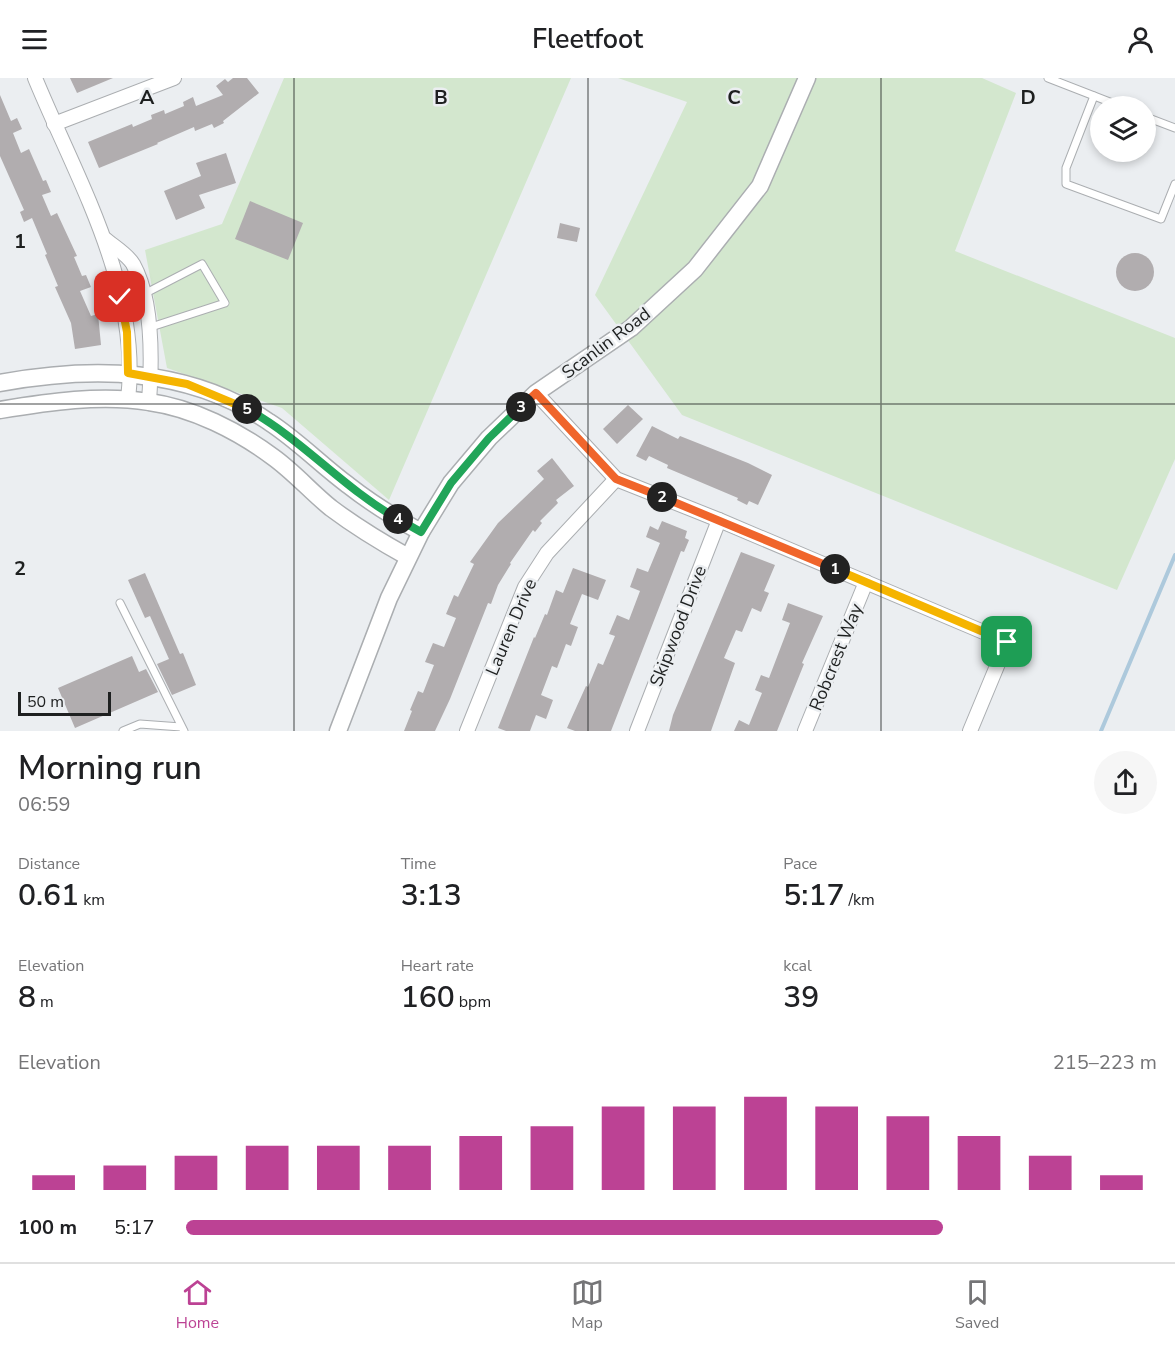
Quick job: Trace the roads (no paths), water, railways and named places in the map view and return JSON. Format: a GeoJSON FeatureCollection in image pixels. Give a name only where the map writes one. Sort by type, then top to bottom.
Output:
{"type":"FeatureCollection","features":[{"type":"Feature","properties":{"kind":"street"},"geometry":{"type":"LineString","coordinates":[[35,78],[105,238],[127,332],[128,400]]}},
{"type":"Feature","properties":{"kind":"street"},"geometry":{"type":"LineString","coordinates":[[54,124],[174,78]]}},
{"type":"Feature","properties":{"kind":"street","name":"Scanlin Road"},"geometry":{"type":"LineString","coordinates":[[338,731],[389,598],[421,532],[451,483],[489,438],[536,393],[631,328],[695,269],[760,186],[807,78]]}},
{"type":"Feature","properties":{"kind":"street"},"geometry":{"type":"LineString","coordinates":[[105,238],[132,262],[144,294],[151,377],[149,402]]}},
{"type":"Feature","properties":{"kind":"street"},"geometry":{"type":"LineString","coordinates":[[0,383],[62,375],[128,373],[187,384],[235,402],[268,421],[382,511],[421,532]]}},
{"type":"Feature","properties":{"kind":"street"},"geometry":{"type":"LineString","coordinates":[[536,393],[616,479],[1007,642],[970,731]]}},
{"type":"Feature","properties":{"kind":"street"},"geometry":{"type":"LineString","coordinates":[[0,410],[66,402],[128,400],[180,409],[216,423],[250,441],[362,530],[408,557]]}},
{"type":"Feature","properties":{"kind":"street","name":"Lauren Drive"},"geometry":{"type":"LineString","coordinates":[[467,731],[525,587],[547,553],[616,479]]}},
{"type":"Feature","properties":{"kind":"street","name":"Skipwood Drive"},"geometry":{"type":"LineString","coordinates":[[637,731],[719,520]]}},
{"type":"Feature","properties":{"kind":"street","name":"Robcrest Way"},"geometry":{"type":"LineString","coordinates":[[805,731],[866,582]]}},
{"type":"Feature","properties":{"kind":"lane"},"geometry":{"type":"LineString","coordinates":[[1048,78],[1094,96]]}},
{"type":"Feature","properties":{"kind":"lane"},"geometry":{"type":"LineString","coordinates":[[1090,106],[1066,168],[1066,184],[1161,219],[1175,184]]}},
{"type":"Feature","properties":{"kind":"lane"},"geometry":{"type":"LineString","coordinates":[[1156,121],[1175,128]]}},
{"type":"Feature","properties":{"kind":"lane"},"geometry":{"type":"LineString","coordinates":[[144,294],[202,264],[225,303],[148,328]]}},
{"type":"Feature","properties":{"kind":"lane"},"geometry":{"type":"LineString","coordinates":[[120,603],[182,729]]}},
{"type":"Feature","properties":{"kind":"lane"},"geometry":{"type":"LineString","coordinates":[[123,731],[140,724],[182,729]]}},
{"type":"Feature","properties":{"kind":"waterway"},"geometry":{"type":"LineString","coordinates":[[1101,731],[1175,555]]}}]}
